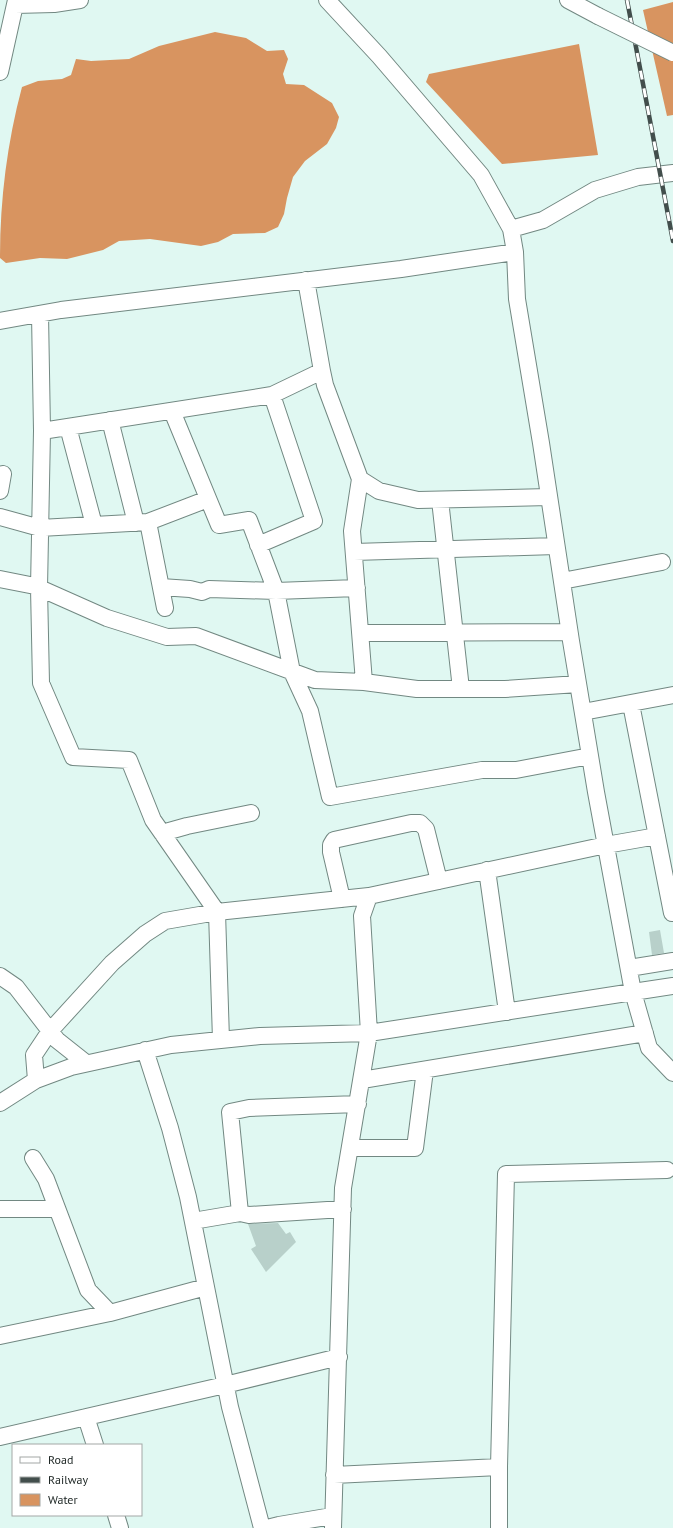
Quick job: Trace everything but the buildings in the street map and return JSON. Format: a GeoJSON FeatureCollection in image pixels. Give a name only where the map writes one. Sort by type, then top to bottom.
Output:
{"type":"FeatureCollection","features":[{"type":"Feature","properties":{"kind":"street"},"geometry":{"type":"LineString","coordinates":[[0,72],[16,2],[54,4],[80,0]]}},
{"type":"Feature","properties":{"kind":"street"},"geometry":{"type":"LineString","coordinates":[[327,0],[379,56],[481,174],[511,229],[517,299],[549,496],[569,632],[633,992],[649,1048],[673,1073]]}},
{"type":"Feature","properties":{"kind":"street"},"geometry":{"type":"LineString","coordinates":[[568,0],[673,53]]}},
{"type":"Feature","properties":{"kind":"street"},"geometry":{"type":"LineString","coordinates":[[511,229],[543,220],[595,190],[638,177],[673,173]]}},
{"type":"Feature","properties":{"kind":"street"},"geometry":{"type":"LineString","coordinates":[[0,321],[40,314],[401,269],[514,252]]}},
{"type":"Feature","properties":{"kind":"street"},"geometry":{"type":"LineString","coordinates":[[306,280],[324,385],[360,480],[352,531],[364,682]]}},
{"type":"Feature","properties":{"kind":"street"},"geometry":{"type":"LineString","coordinates":[[40,314],[42,432],[39,588],[41,683],[73,757],[129,760],[153,820],[217,912],[221,1040]]}},
{"type":"Feature","properties":{"kind":"street"},"geometry":{"type":"LineString","coordinates":[[42,432],[272,395],[322,371]]}},
{"type":"Feature","properties":{"kind":"street"},"geometry":{"type":"LineString","coordinates":[[258,545],[314,521],[272,395]]}},
{"type":"Feature","properties":{"kind":"street"},"geometry":{"type":"LineString","coordinates":[[172,411],[219,525],[249,520],[276,591],[292,672],[310,711],[330,797],[482,770],[516,770],[590,756]]}},
{"type":"Feature","properties":{"kind":"street"},"geometry":{"type":"LineString","coordinates":[[110,420],[142,522],[161,587],[165,608]]}},
{"type":"Feature","properties":{"kind":"street"},"geometry":{"type":"LineString","coordinates":[[68,428],[94,525]]}},
{"type":"Feature","properties":{"kind":"street"},"geometry":{"type":"LineString","coordinates":[[0,491],[4,474]]}},
{"type":"Feature","properties":{"kind":"street"},"geometry":{"type":"LineString","coordinates":[[360,480],[378,491],[418,500],[549,496]]}},
{"type":"Feature","properties":{"kind":"street"},"geometry":{"type":"LineString","coordinates":[[0,518],[40,528],[142,522],[208,499]]}},
{"type":"Feature","properties":{"kind":"street"},"geometry":{"type":"LineString","coordinates":[[440,500],[461,689]]}},
{"type":"Feature","properties":{"kind":"street"},"geometry":{"type":"LineString","coordinates":[[354,552],[556,546]]}},
{"type":"Feature","properties":{"kind":"street"},"geometry":{"type":"LineString","coordinates":[[562,581],[662,562]]}},
{"type":"Feature","properties":{"kind":"street"},"geometry":{"type":"LineString","coordinates":[[0,579],[39,588],[107,618],[167,637],[196,636],[315,680],[364,682],[416,689],[505,689],[578,684]]}},
{"type":"Feature","properties":{"kind":"street"},"geometry":{"type":"LineString","coordinates":[[161,587],[190,589],[202,592],[209,590],[276,591],[357,588]]}},
{"type":"Feature","properties":{"kind":"street"},"geometry":{"type":"LineString","coordinates":[[360,633],[569,632]]}},
{"type":"Feature","properties":{"kind":"street"},"geometry":{"type":"LineString","coordinates":[[583,712],[673,695]]}},
{"type":"Feature","properties":{"kind":"street"},"geometry":{"type":"LineString","coordinates":[[631,704],[672,913]]}},
{"type":"Feature","properties":{"kind":"street"},"geometry":{"type":"LineString","coordinates":[[162,833],[187,826],[251,813]]}},
{"type":"Feature","properties":{"kind":"street"},"geometry":{"type":"LineString","coordinates":[[342,899],[331,852],[331,845],[334,840],[411,823],[420,823],[426,829],[439,880]]}},
{"type":"Feature","properties":{"kind":"street"},"geometry":{"type":"LineString","coordinates":[[36,1080],[34,1055],[50,1031],[112,964],[145,934],[165,921],[217,912],[369,896],[606,845],[657,836]]}},
{"type":"Feature","properties":{"kind":"street"},"geometry":{"type":"LineString","coordinates":[[487,870],[507,1012]]}},
{"type":"Feature","properties":{"kind":"street"},"geometry":{"type":"LineString","coordinates":[[267,1528],[279,1524],[332,1522],[339,1357],[343,1188],[369,1033],[362,916],[369,896]]}},
{"type":"Feature","properties":{"kind":"street"},"geometry":{"type":"LineString","coordinates":[[629,968],[673,961]]}},
{"type":"Feature","properties":{"kind":"street"},"geometry":{"type":"LineString","coordinates":[[0,976],[16,987],[57,1040],[86,1063]]}},
{"type":"Feature","properties":{"kind":"street"},"geometry":{"type":"LineString","coordinates":[[0,1103],[36,1080],[71,1067],[171,1045],[260,1036],[369,1033],[673,986]]}},
{"type":"Feature","properties":{"kind":"street"},"geometry":{"type":"LineString","coordinates":[[362,1080],[645,1033]]}},
{"type":"Feature","properties":{"kind":"street"},"geometry":{"type":"LineString","coordinates":[[145,1050],[170,1128],[188,1197],[225,1385],[262,1528]]}},
{"type":"Feature","properties":{"kind":"street"},"geometry":{"type":"LineString","coordinates":[[350,1148],[415,1148],[425,1070]]}},
{"type":"Feature","properties":{"kind":"street"},"geometry":{"type":"LineString","coordinates":[[240,1213],[230,1112],[249,1108],[358,1104]]}},
{"type":"Feature","properties":{"kind":"street"},"geometry":{"type":"LineString","coordinates":[[33,1158],[46,1180],[88,1290],[110,1313]]}},
{"type":"Feature","properties":{"kind":"street"},"geometry":{"type":"LineString","coordinates":[[499,1528],[499,1467],[506,1174],[666,1170]]}},
{"type":"Feature","properties":{"kind":"street"},"geometry":{"type":"LineString","coordinates":[[0,1209],[58,1209]]}},
{"type":"Feature","properties":{"kind":"street"},"geometry":{"type":"LineString","coordinates":[[193,1221],[240,1213],[249,1215],[343,1209]]}},
{"type":"Feature","properties":{"kind":"street"},"geometry":{"type":"LineString","coordinates":[[0,1336],[110,1313],[206,1287]]}},
{"type":"Feature","properties":{"kind":"street"},"geometry":{"type":"LineString","coordinates":[[0,1437],[339,1357]]}},
{"type":"Feature","properties":{"kind":"street"},"geometry":{"type":"LineString","coordinates":[[86,1417],[95,1444]]}},
{"type":"Feature","properties":{"kind":"street"},"geometry":{"type":"LineString","coordinates":[[334,1475],[499,1467]]}},
{"type":"Feature","properties":{"kind":"street"},"geometry":{"type":"LineString","coordinates":[[116,1516],[120,1528]]}},
{"type":"Feature","properties":{"kind":"water"},"geometry":{"type":"Polygon","coordinates":[[[673,2],[673,115],[667,116],[643,10],[673,2]]]}},
{"type":"Feature","properties":{"kind":"water"},"geometry":{"type":"Polygon","coordinates":[[[215,32],[246,38],[267,51],[284,50],[288,59],[283,74],[286,84],[304,85],[332,103],[339,117],[336,128],[327,144],[305,161],[293,177],[284,214],[278,227],[265,233],[233,234],[218,242],[201,246],[150,239],[119,241],[103,250],[67,259],[40,258],[6,263],[0,258],[1,215],[5,172],[12,129],[22,87],[38,81],[62,79],[71,75],[76,59],[91,61],[129,59],[159,46],[215,32]]]}},
{"type":"Feature","properties":{"kind":"water"},"geometry":{"type":"Polygon","coordinates":[[[579,44],[598,155],[502,164],[426,82],[429,74],[579,44]]]}},
{"type":"Feature","properties":{"kind":"railway"},"geometry":{"type":"LineString","coordinates":[[627,0],[673,241]]}}]}
